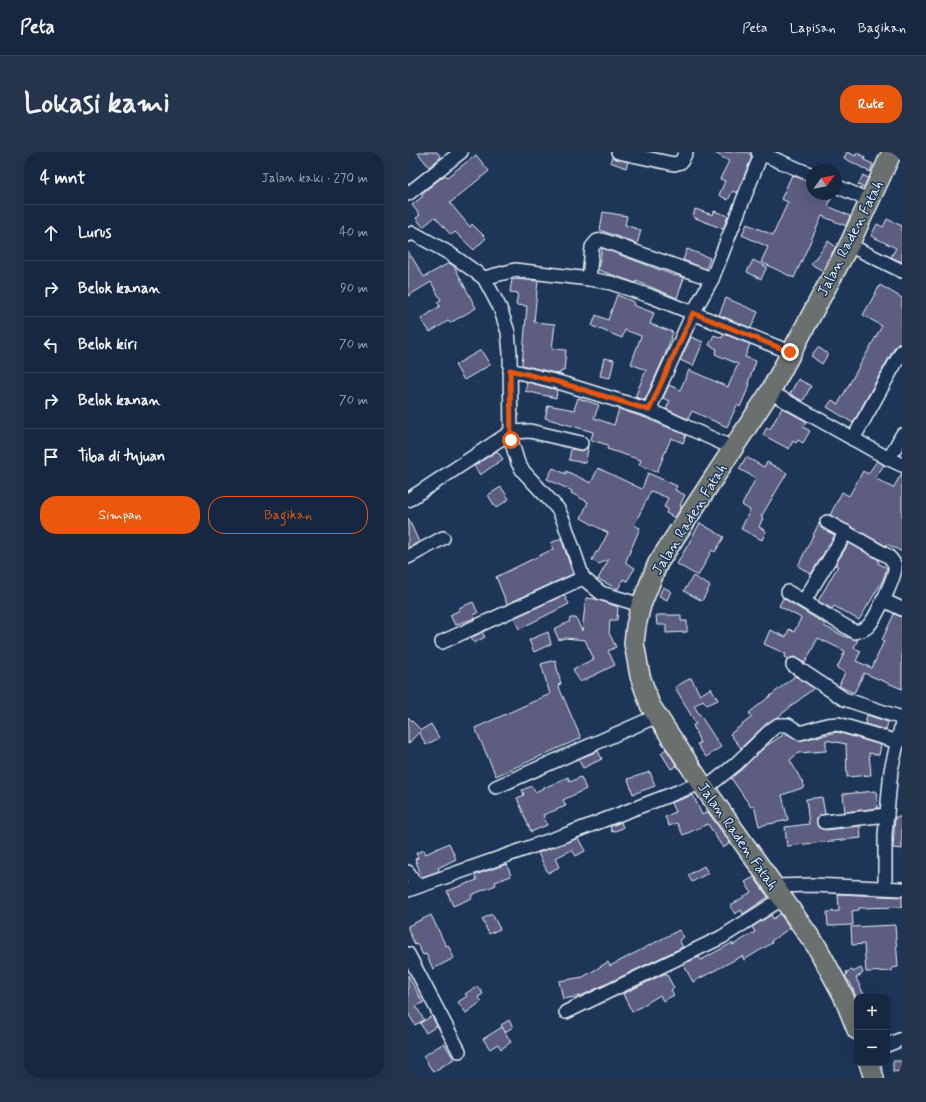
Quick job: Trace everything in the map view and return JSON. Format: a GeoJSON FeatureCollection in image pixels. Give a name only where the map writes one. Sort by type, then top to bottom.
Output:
{"type":"FeatureCollection","features":[{"type":"Feature","properties":{"kind":"highway","name":"Jalan Raden Fatah"},"geometry":{"type":"LineString","coordinates":[[854,1022],[843,995],[827,964],[703,786],[657,716],[645,693],[636,658],[636,626],[641,605],[663,554],[770,392],[790,352],[849,245],[871,201],[892,152]]}},
{"type":"Feature","properties":{"kind":"highway"},"geometry":{"type":"LineString","coordinates":[[870,1066],[874,1078]]}},
{"type":"Feature","properties":{"kind":"street"},"geometry":{"type":"LineString","coordinates":[[408,194],[461,152]]}},
{"type":"Feature","properties":{"kind":"street"},"geometry":{"type":"LineString","coordinates":[[618,152],[674,164],[681,162],[686,152]]}},
{"type":"Feature","properties":{"kind":"street"},"geometry":{"type":"LineString","coordinates":[[649,410],[693,313],[712,279],[760,152],[806,172]]}},
{"type":"Feature","properties":{"kind":"street"},"geometry":{"type":"LineString","coordinates":[[842,189],[871,201]]}},
{"type":"Feature","properties":{"kind":"street"},"geometry":{"type":"LineString","coordinates":[[410,231],[449,253],[484,278],[504,318],[508,332],[511,432],[513,452],[518,463],[523,471],[552,501],[564,522],[583,578],[601,593],[641,605]]}},
{"type":"Feature","properties":{"kind":"street"},"geometry":{"type":"LineString","coordinates":[[589,279],[592,246],[597,241],[602,240],[712,279]]}},
{"type":"Feature","properties":{"kind":"street"},"geometry":{"type":"LineString","coordinates":[[849,245],[902,271]]}},
{"type":"Feature","properties":{"kind":"street"},"geometry":{"type":"LineString","coordinates":[[484,278],[515,270],[589,279],[642,294],[790,352]]}},
{"type":"Feature","properties":{"kind":"street"},"geometry":{"type":"LineString","coordinates":[[853,439],[902,351]]}},
{"type":"Feature","properties":{"kind":"street"},"geometry":{"type":"LineString","coordinates":[[510,370],[558,382],[649,410],[733,448]]}},
{"type":"Feature","properties":{"kind":"street"},"geometry":{"type":"LineString","coordinates":[[770,392],[902,465]]}},
{"type":"Feature","properties":{"kind":"street"},"geometry":{"type":"LineString","coordinates":[[408,500],[511,432],[530,431],[581,443]]}},
{"type":"Feature","properties":{"kind":"street"},"geometry":{"type":"LineString","coordinates":[[889,459],[902,435]]}},
{"type":"Feature","properties":{"kind":"street"},"geometry":{"type":"LineString","coordinates":[[788,592],[855,632],[861,631],[869,625],[883,600],[895,569],[894,563],[888,556],[827,522]]}},
{"type":"Feature","properties":{"kind":"street"},"geometry":{"type":"LineString","coordinates":[[804,601],[846,532]]}},
{"type":"Feature","properties":{"kind":"street"},"geometry":{"type":"LineString","coordinates":[[408,557],[442,538]]}},
{"type":"Feature","properties":{"kind":"street"},"geometry":{"type":"LineString","coordinates":[[442,642],[583,578]]}},
{"type":"Feature","properties":{"kind":"street"},"geometry":{"type":"LineString","coordinates":[[883,600],[902,609]]}},
{"type":"Feature","properties":{"kind":"street"},"geometry":{"type":"LineString","coordinates":[[793,665],[844,699],[902,718]]}},
{"type":"Feature","properties":{"kind":"street"},"geometry":{"type":"LineString","coordinates":[[496,787],[657,716]]}},
{"type":"Feature","properties":{"kind":"street"},"geometry":{"type":"LineString","coordinates":[[885,887],[886,815],[891,770],[902,723]]}},
{"type":"Feature","properties":{"kind":"street"},"geometry":{"type":"LineString","coordinates":[[408,872],[413,888],[703,786],[736,764],[778,725],[788,725],[800,733],[828,724],[838,724],[898,742]]}},
{"type":"Feature","properties":{"kind":"street"},"geometry":{"type":"LineString","coordinates":[[824,822],[886,815]]}},
{"type":"Feature","properties":{"kind":"street"},"geometry":{"type":"LineString","coordinates":[[566,1012],[722,937],[778,892],[814,885],[885,887],[902,889]]}},
{"type":"Feature","properties":{"kind":"street"},"geometry":{"type":"LineString","coordinates":[[408,954],[459,1052]]}},
{"type":"Feature","properties":{"kind":"street"},"geometry":{"type":"LineString","coordinates":[[890,1044],[902,1039]]}},
{"type":"Feature","properties":{"kind":"building"},"geometry":{"type":"Polygon","coordinates":[[[417,152],[437,152],[441,157],[429,167],[417,152]]]}},
{"type":"Feature","properties":{"kind":"building"},"geometry":{"type":"Polygon","coordinates":[[[713,152],[748,152],[752,157],[737,193],[733,191],[728,200],[719,195],[725,181],[720,179],[729,161],[713,152]]]}},
{"type":"Feature","properties":{"kind":"building"},"geometry":{"type":"Polygon","coordinates":[[[847,152],[856,156],[857,153],[865,157],[864,160],[873,164],[870,172],[844,158],[847,152]]]}},
{"type":"Feature","properties":{"kind":"building"},"geometry":{"type":"Polygon","coordinates":[[[476,155],[489,171],[450,203],[470,227],[472,224],[486,238],[474,250],[455,232],[451,235],[435,217],[423,227],[416,218],[420,215],[412,205],[423,196],[421,194],[445,175],[447,177],[476,155]]]}},
{"type":"Feature","properties":{"kind":"building"},"geometry":{"type":"Polygon","coordinates":[[[612,157],[628,162],[626,168],[610,162],[612,157]]]}},
{"type":"Feature","properties":{"kind":"building"},"geometry":{"type":"Polygon","coordinates":[[[792,175],[806,181],[806,200],[830,200],[828,206],[850,216],[846,226],[822,216],[794,278],[761,262],[768,247],[742,235],[747,224],[773,235],[788,202],[781,199],[792,175]]]}},
{"type":"Feature","properties":{"kind":"building"},"geometry":{"type":"Polygon","coordinates":[[[863,175],[868,178],[864,187],[858,185],[863,175]]]}},
{"type":"Feature","properties":{"kind":"building"},"geometry":{"type":"Polygon","coordinates":[[[695,209],[713,215],[714,211],[728,216],[723,229],[693,217],[695,209]]]}},
{"type":"Feature","properties":{"kind":"building"},"geometry":{"type":"Polygon","coordinates":[[[603,212],[627,216],[625,225],[641,230],[637,244],[600,230],[603,212]]]}},
{"type":"Feature","properties":{"kind":"building"},"geometry":{"type":"Polygon","coordinates":[[[887,219],[902,226],[902,262],[891,257],[896,248],[871,236],[877,224],[883,227],[887,219]]]}},
{"type":"Feature","properties":{"kind":"building"},"geometry":{"type":"Polygon","coordinates":[[[828,241],[836,247],[826,262],[827,263],[823,271],[811,264],[828,241]]]}},
{"type":"Feature","properties":{"kind":"building"},"geometry":{"type":"Polygon","coordinates":[[[602,248],[684,278],[677,298],[636,281],[636,283],[598,270],[602,248]]]}},
{"type":"Feature","properties":{"kind":"building"},"geometry":{"type":"Polygon","coordinates":[[[687,249],[710,258],[706,269],[683,260],[687,249]]]}},
{"type":"Feature","properties":{"kind":"building"},"geometry":{"type":"Polygon","coordinates":[[[408,251],[424,277],[449,263],[454,266],[476,308],[450,323],[448,321],[430,332],[421,319],[440,306],[437,302],[441,300],[431,282],[408,296],[408,251]]]}},
{"type":"Feature","properties":{"kind":"building"},"geometry":{"type":"Polygon","coordinates":[[[753,260],[767,267],[761,279],[747,272],[753,260]]]}},
{"type":"Feature","properties":{"kind":"building"},"geometry":{"type":"Polygon","coordinates":[[[512,279],[538,281],[534,322],[555,324],[552,349],[566,350],[564,371],[561,371],[560,374],[522,365],[527,306],[516,305],[518,293],[510,292],[512,279]]]}},
{"type":"Feature","properties":{"kind":"building"},"geometry":{"type":"Polygon","coordinates":[[[880,285],[902,298],[902,340],[895,347],[853,423],[827,407],[832,400],[838,404],[882,326],[863,315],[880,285]]]}},
{"type":"Feature","properties":{"kind":"building"},"geometry":{"type":"Polygon","coordinates":[[[617,295],[634,302],[633,305],[654,313],[650,324],[673,332],[665,355],[645,400],[635,397],[646,370],[631,364],[641,336],[625,330],[622,338],[592,326],[596,315],[608,320],[617,295]]]}},
{"type":"Feature","properties":{"kind":"building"},"geometry":{"type":"Polygon","coordinates":[[[726,298],[758,312],[751,328],[719,315],[726,298]]]}},
{"type":"Feature","properties":{"kind":"building"},"geometry":{"type":"Polygon","coordinates":[[[724,334],[750,344],[745,357],[756,361],[748,383],[750,384],[740,407],[737,405],[727,427],[692,411],[688,419],[666,409],[670,401],[663,398],[669,385],[680,390],[689,370],[728,387],[738,364],[715,354],[717,349],[709,345],[714,335],[722,338],[724,334]]]}},
{"type":"Feature","properties":{"kind":"building"},"geometry":{"type":"Polygon","coordinates":[[[691,337],[703,342],[693,366],[680,360],[691,337]]]}},
{"type":"Feature","properties":{"kind":"building"},"geometry":{"type":"Polygon","coordinates":[[[818,347],[828,354],[822,364],[811,356],[818,347]]]}},
{"type":"Feature","properties":{"kind":"building"},"geometry":{"type":"Polygon","coordinates":[[[481,350],[490,365],[464,380],[455,365],[481,350]]]}},
{"type":"Feature","properties":{"kind":"building"},"geometry":{"type":"Polygon","coordinates":[[[604,358],[614,360],[610,378],[600,376],[604,358]]]}},
{"type":"Feature","properties":{"kind":"building"},"geometry":{"type":"Polygon","coordinates":[[[798,379],[811,386],[803,401],[790,394],[798,379]]]}},
{"type":"Feature","properties":{"kind":"building"},"geometry":{"type":"Polygon","coordinates":[[[527,382],[557,390],[556,398],[525,391],[527,382]]]}},
{"type":"Feature","properties":{"kind":"building"},"geometry":{"type":"Polygon","coordinates":[[[578,398],[599,405],[594,418],[614,425],[619,409],[646,418],[686,435],[683,443],[671,438],[657,472],[639,465],[641,460],[607,449],[608,445],[591,440],[593,432],[545,418],[548,405],[574,410],[578,398]]]}},
{"type":"Feature","properties":{"kind":"building"},"geometry":{"type":"Polygon","coordinates":[[[782,408],[807,422],[803,427],[810,431],[803,443],[798,440],[796,443],[793,441],[789,449],[763,435],[767,427],[770,429],[782,408]]]}},
{"type":"Feature","properties":{"kind":"building"},"geometry":{"type":"Polygon","coordinates":[[[588,446],[586,463],[569,460],[571,449],[583,451],[588,446]]]}},
{"type":"Feature","properties":{"kind":"building"},"geometry":{"type":"Polygon","coordinates":[[[497,451],[503,459],[480,475],[474,466],[497,451]]]}},
{"type":"Feature","properties":{"kind":"building"},"geometry":{"type":"Polygon","coordinates":[[[746,457],[764,467],[767,462],[787,473],[761,517],[763,518],[759,527],[766,531],[762,540],[741,529],[750,510],[742,505],[756,478],[739,469],[746,457]]]}},
{"type":"Feature","properties":{"kind":"building"},"geometry":{"type":"Polygon","coordinates":[[[877,461],[884,465],[875,478],[893,488],[902,473],[902,552],[887,544],[886,546],[830,515],[842,492],[849,496],[863,471],[868,474],[877,461]]]}},
{"type":"Feature","properties":{"kind":"building"},"geometry":{"type":"Polygon","coordinates":[[[553,468],[566,474],[566,471],[591,483],[598,468],[642,489],[648,473],[677,486],[675,490],[685,495],[680,505],[682,506],[675,518],[666,513],[668,509],[664,507],[668,498],[651,491],[634,525],[640,528],[626,561],[626,563],[635,568],[627,581],[623,579],[618,589],[598,579],[609,559],[599,564],[592,560],[608,533],[581,518],[588,502],[571,493],[572,491],[547,479],[553,468]]]}},
{"type":"Feature","properties":{"kind":"building"},"geometry":{"type":"Polygon","coordinates":[[[501,487],[509,499],[496,508],[488,495],[501,487]]]}},
{"type":"Feature","properties":{"kind":"building"},"geometry":{"type":"Polygon","coordinates":[[[408,518],[419,542],[408,548],[408,518]]]}},
{"type":"Feature","properties":{"kind":"building"},"geometry":{"type":"Polygon","coordinates":[[[700,523],[724,537],[715,552],[712,550],[698,576],[677,564],[700,523]]]}},
{"type":"Feature","properties":{"kind":"building"},"geometry":{"type":"Polygon","coordinates":[[[819,523],[823,529],[835,535],[811,574],[798,566],[819,523]]]}},
{"type":"Feature","properties":{"kind":"building"},"geometry":{"type":"Polygon","coordinates":[[[561,538],[573,574],[507,604],[496,577],[553,549],[551,543],[561,538]]]}},
{"type":"Feature","properties":{"kind":"building"},"geometry":{"type":"Polygon","coordinates":[[[849,543],[879,560],[878,563],[887,568],[883,580],[859,620],[834,606],[832,609],[818,601],[838,566],[835,565],[849,543]]]}},
{"type":"Feature","properties":{"kind":"building"},"geometry":{"type":"Polygon","coordinates":[[[693,576],[710,586],[702,601],[684,591],[693,576]]]}},
{"type":"Feature","properties":{"kind":"building"},"geometry":{"type":"Polygon","coordinates":[[[663,587],[671,591],[667,600],[659,596],[663,587]]]}},
{"type":"Feature","properties":{"kind":"building"},"geometry":{"type":"Polygon","coordinates":[[[564,595],[569,604],[519,629],[514,618],[564,595]]]}},
{"type":"Feature","properties":{"kind":"building"},"geometry":{"type":"Polygon","coordinates":[[[586,598],[596,599],[618,607],[617,620],[610,620],[609,633],[616,647],[608,651],[615,665],[580,682],[573,669],[594,659],[585,640],[565,638],[559,640],[554,629],[569,622],[570,618],[576,618],[582,631],[586,598]]]}},
{"type":"Feature","properties":{"kind":"building"},"geometry":{"type":"Polygon","coordinates":[[[783,598],[825,624],[824,626],[846,637],[858,639],[854,648],[861,651],[856,661],[872,668],[884,641],[882,640],[894,614],[902,617],[902,689],[864,673],[854,693],[839,686],[845,672],[837,668],[845,651],[818,638],[805,663],[794,657],[788,659],[784,657],[786,654],[764,644],[770,630],[786,637],[789,629],[794,632],[801,618],[779,606],[783,598]]]}},
{"type":"Feature","properties":{"kind":"building"},"geometry":{"type":"Polygon","coordinates":[[[473,602],[478,613],[473,615],[475,618],[455,625],[450,615],[460,610],[459,608],[473,602]]]}},
{"type":"Feature","properties":{"kind":"building"},"geometry":{"type":"Polygon","coordinates":[[[656,615],[681,615],[681,621],[687,621],[687,632],[666,633],[666,625],[657,625],[656,615]]]}},
{"type":"Feature","properties":{"kind":"building"},"geometry":{"type":"Polygon","coordinates":[[[482,632],[485,637],[474,643],[471,638],[482,632]]]}},
{"type":"Feature","properties":{"kind":"building"},"geometry":{"type":"Polygon","coordinates":[[[548,632],[551,644],[534,652],[529,640],[548,632]]]}},
{"type":"Feature","properties":{"kind":"building"},"geometry":{"type":"Polygon","coordinates":[[[555,660],[561,684],[558,685],[581,738],[496,776],[475,728],[550,694],[541,664],[555,660]]]}},
{"type":"Feature","properties":{"kind":"building"},"geometry":{"type":"Polygon","coordinates":[[[795,676],[814,688],[778,717],[766,724],[741,748],[730,734],[752,717],[749,713],[795,676]]]}},
{"type":"Feature","properties":{"kind":"building"},"geometry":{"type":"Polygon","coordinates":[[[691,678],[700,695],[711,688],[718,700],[707,705],[703,700],[694,706],[721,747],[706,757],[697,744],[700,743],[693,725],[696,724],[675,687],[691,678]]]}},
{"type":"Feature","properties":{"kind":"building"},"geometry":{"type":"Polygon","coordinates":[[[867,715],[888,722],[886,730],[865,724],[867,715]]]}},
{"type":"Feature","properties":{"kind":"building"},"geometry":{"type":"Polygon","coordinates":[[[408,717],[421,730],[431,724],[439,738],[426,745],[419,732],[408,744],[408,717]]]}},
{"type":"Feature","properties":{"kind":"building"},"geometry":{"type":"Polygon","coordinates":[[[837,732],[881,745],[879,755],[869,753],[871,775],[847,777],[846,744],[826,740],[826,751],[798,753],[790,760],[805,787],[782,795],[788,820],[759,826],[754,805],[751,807],[731,778],[766,746],[783,735],[788,734],[799,741],[837,732]]]}},
{"type":"Feature","properties":{"kind":"building"},"geometry":{"type":"Polygon","coordinates":[[[666,749],[677,766],[671,769],[661,753],[666,749]]]}},
{"type":"Feature","properties":{"kind":"building"},"geometry":{"type":"Polygon","coordinates":[[[598,751],[602,759],[583,768],[578,759],[598,751]]]}},
{"type":"Feature","properties":{"kind":"building"},"geometry":{"type":"Polygon","coordinates":[[[650,772],[655,786],[633,794],[628,779],[650,772]]]}},
{"type":"Feature","properties":{"kind":"building"},"geometry":{"type":"Polygon","coordinates":[[[568,777],[570,782],[581,777],[586,789],[563,800],[566,806],[543,815],[547,825],[531,832],[517,798],[524,795],[522,790],[532,786],[535,792],[568,777]]]}},
{"type":"Feature","properties":{"kind":"building"},"geometry":{"type":"Polygon","coordinates":[[[876,791],[878,808],[845,812],[843,794],[876,791]]]}},
{"type":"Feature","properties":{"kind":"building"},"geometry":{"type":"Polygon","coordinates":[[[693,795],[702,815],[708,812],[730,843],[723,848],[708,824],[683,835],[677,823],[669,826],[665,817],[675,812],[671,803],[693,795]]]}},
{"type":"Feature","properties":{"kind":"building"},"geometry":{"type":"Polygon","coordinates":[[[822,797],[825,814],[817,818],[818,827],[825,830],[860,826],[861,838],[787,846],[785,827],[809,824],[806,799],[822,797]]]}},
{"type":"Feature","properties":{"kind":"building"},"geometry":{"type":"Polygon","coordinates":[[[895,817],[902,817],[902,849],[893,848],[895,817]]]}},
{"type":"Feature","properties":{"kind":"building"},"geometry":{"type":"Polygon","coordinates":[[[621,822],[623,828],[612,832],[610,827],[621,822]]]}},
{"type":"Feature","properties":{"kind":"building"},"geometry":{"type":"Polygon","coordinates":[[[578,838],[585,851],[576,856],[572,850],[555,858],[559,867],[548,873],[538,853],[578,838]]]}},
{"type":"Feature","properties":{"kind":"building"},"geometry":{"type":"Polygon","coordinates":[[[449,843],[456,859],[438,868],[439,871],[422,877],[415,859],[418,858],[416,853],[424,850],[426,854],[449,843]]]}},
{"type":"Feature","properties":{"kind":"building"},"geometry":{"type":"Polygon","coordinates":[[[507,864],[511,876],[495,882],[496,885],[471,895],[472,898],[453,906],[447,891],[477,880],[475,875],[507,864]]]}},
{"type":"Feature","properties":{"kind":"building"},"geometry":{"type":"Polygon","coordinates":[[[704,866],[708,873],[692,882],[688,875],[704,866]]]}},
{"type":"Feature","properties":{"kind":"building"},"geometry":{"type":"Polygon","coordinates":[[[754,877],[768,897],[743,914],[741,910],[735,914],[730,906],[751,892],[745,882],[754,877]]]}},
{"type":"Feature","properties":{"kind":"building"},"geometry":{"type":"Polygon","coordinates":[[[838,894],[902,897],[902,907],[859,908],[859,910],[852,911],[853,925],[828,926],[827,912],[839,911],[838,894]]]}},
{"type":"Feature","properties":{"kind":"building"},"geometry":{"type":"Polygon","coordinates":[[[492,914],[500,929],[489,934],[482,919],[492,914]]]}},
{"type":"Feature","properties":{"kind":"building"},"geometry":{"type":"Polygon","coordinates":[[[780,914],[790,928],[771,941],[772,943],[744,960],[742,956],[693,982],[683,964],[699,957],[701,960],[732,943],[733,945],[755,932],[752,927],[771,915],[773,919],[780,914]]]}},
{"type":"Feature","properties":{"kind":"building"},"geometry":{"type":"Polygon","coordinates":[[[431,915],[446,946],[448,945],[454,958],[433,969],[426,954],[423,955],[417,944],[415,945],[408,929],[408,926],[431,915]]]}},
{"type":"Feature","properties":{"kind":"building"},"geometry":{"type":"Polygon","coordinates":[[[895,925],[898,967],[892,968],[892,971],[866,972],[864,944],[852,945],[851,927],[895,925]]]}},
{"type":"Feature","properties":{"kind":"building"},"geometry":{"type":"Polygon","coordinates":[[[679,930],[684,937],[679,940],[683,947],[581,996],[563,999],[559,981],[583,977],[608,962],[610,966],[679,930]]]}},
{"type":"Feature","properties":{"kind":"building"},"geometry":{"type":"Polygon","coordinates":[[[861,968],[863,973],[856,978],[864,994],[855,994],[850,982],[845,976],[847,975],[846,972],[852,970],[853,972],[861,968]]]}},
{"type":"Feature","properties":{"kind":"building"},"geometry":{"type":"Polygon","coordinates":[[[666,973],[674,988],[671,990],[674,995],[663,1001],[660,995],[632,1012],[623,994],[666,973]]]}},
{"type":"Feature","properties":{"kind":"building"},"geometry":{"type":"Polygon","coordinates":[[[408,975],[423,1003],[416,1006],[424,1020],[415,1025],[408,1013],[408,975]]]}},
{"type":"Feature","properties":{"kind":"building"},"geometry":{"type":"Polygon","coordinates":[[[477,986],[483,994],[478,997],[482,1001],[466,1013],[458,1002],[467,996],[465,994],[477,986]]]}},
{"type":"Feature","properties":{"kind":"building"},"geometry":{"type":"Polygon","coordinates":[[[432,1016],[437,1026],[426,1033],[420,1023],[432,1016]]]}},
{"type":"Feature","properties":{"kind":"building"},"geometry":{"type":"Polygon","coordinates":[[[509,1020],[513,1027],[505,1032],[501,1025],[509,1020]]]}},
{"type":"Feature","properties":{"kind":"building"},"geometry":{"type":"Polygon","coordinates":[[[502,1027],[511,1042],[501,1049],[498,1044],[490,1049],[483,1039],[502,1027]]]}},
{"type":"Feature","properties":{"kind":"building"},"geometry":{"type":"Polygon","coordinates":[[[444,1043],[454,1059],[433,1072],[423,1056],[444,1043]]]}},
{"type":"Feature","properties":{"kind":"building"},"geometry":{"type":"Polygon","coordinates":[[[893,1061],[902,1061],[902,1071],[893,1072],[893,1061]]]}},
{"type":"Feature","properties":{"kind":"route"},"geometry":{"type":"LineString","coordinates":[[511,440],[510,370],[558,382],[649,410],[693,313],[790,352]]}}]}
